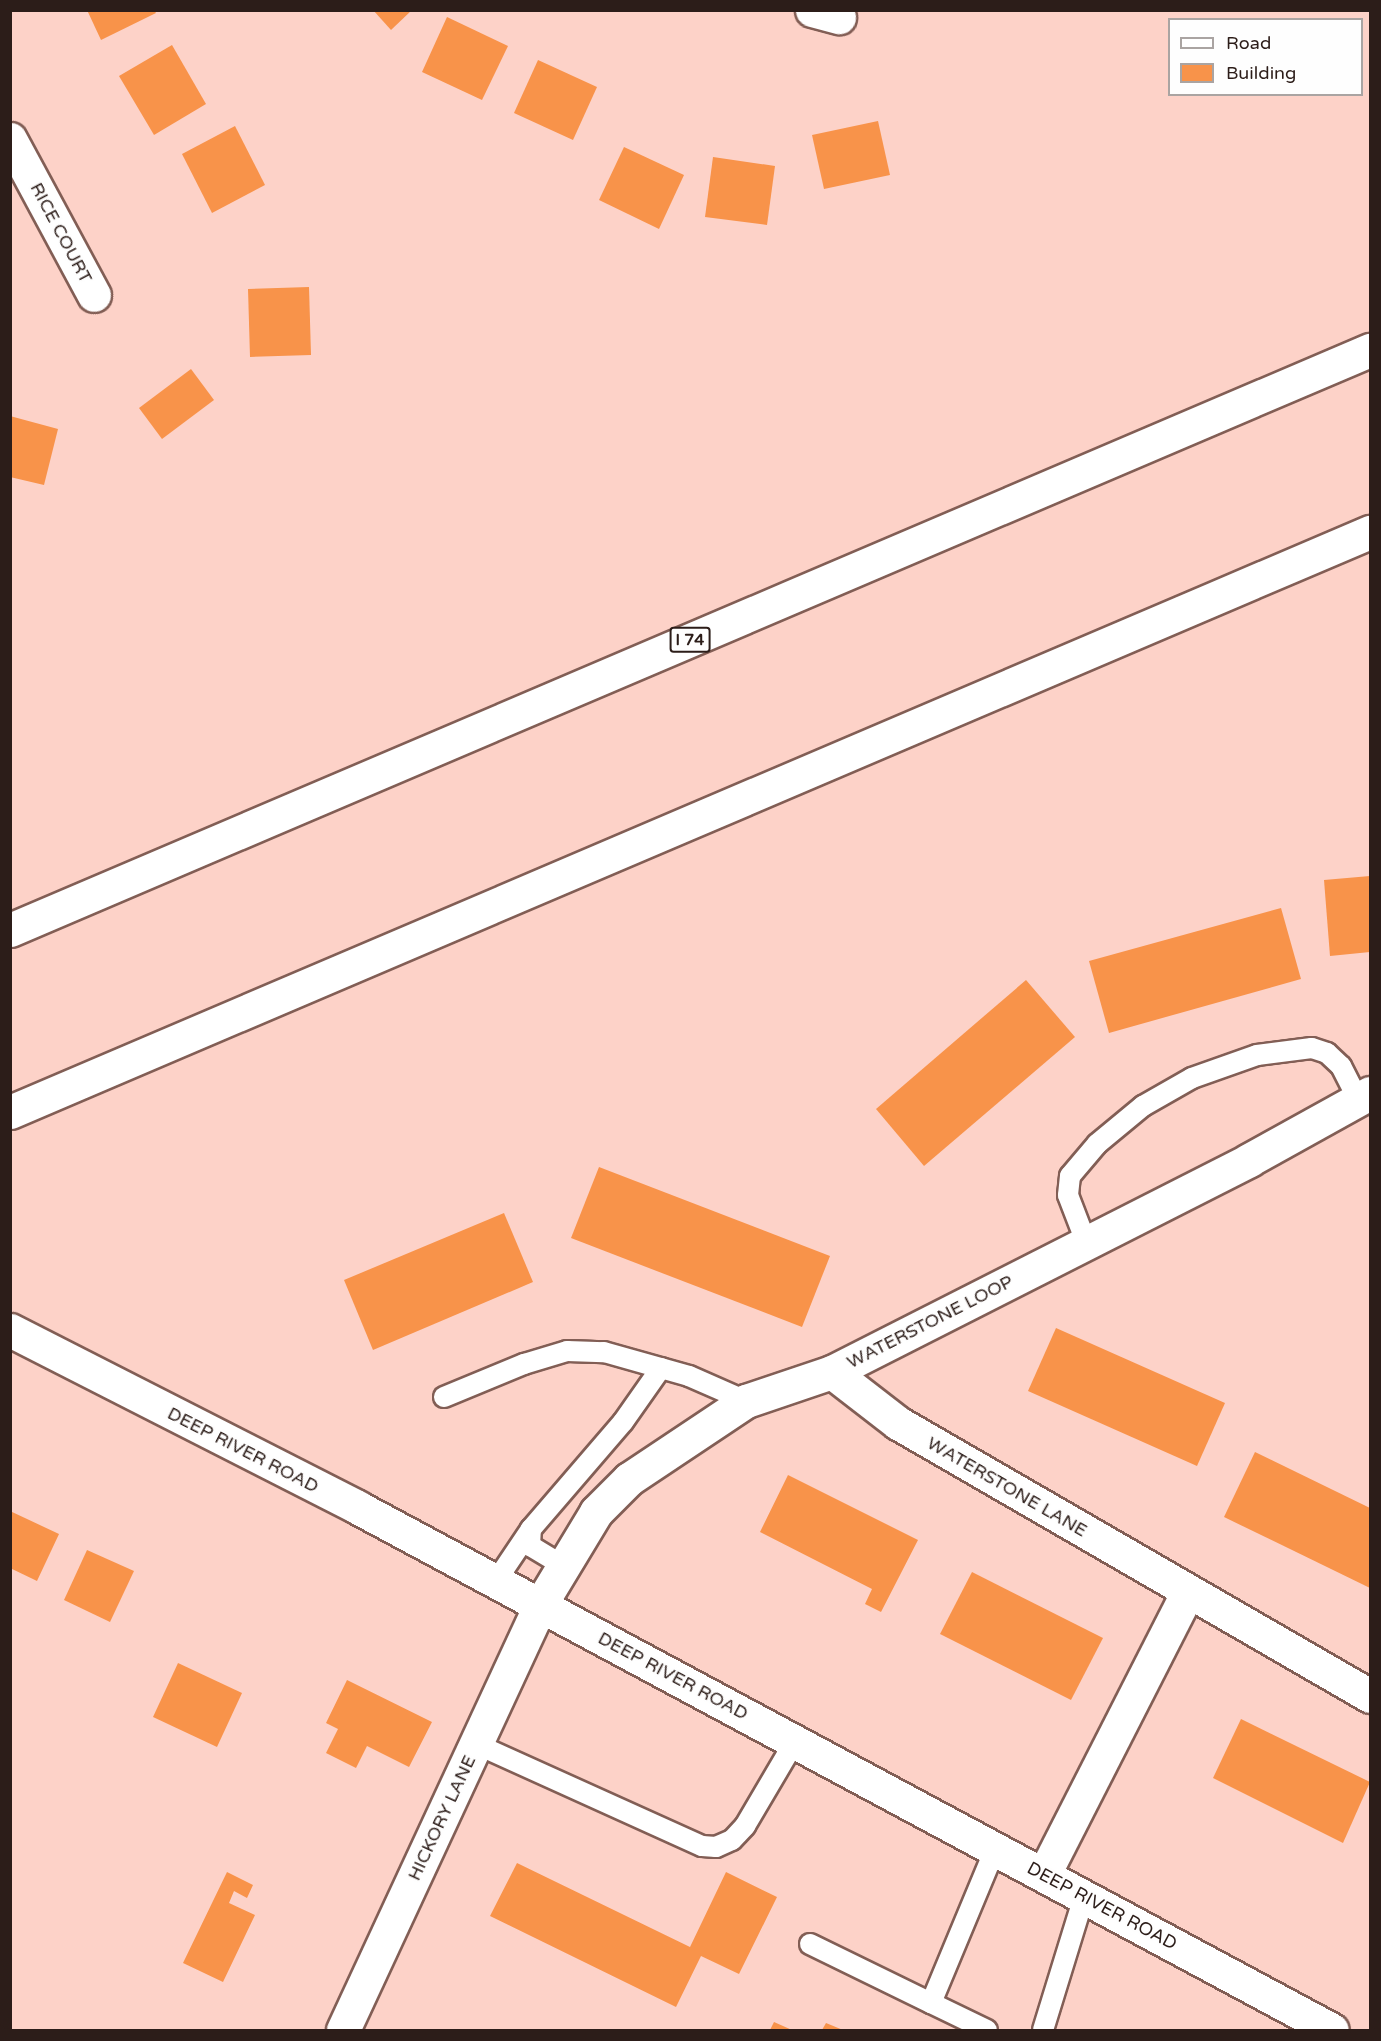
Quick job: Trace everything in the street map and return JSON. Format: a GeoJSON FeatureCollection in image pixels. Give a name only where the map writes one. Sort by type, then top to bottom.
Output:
{"type":"FeatureCollection","features":[{"type":"Feature","properties":{"kind":"main road","name":"RICE COURT"},"geometry":{"type":"LineString","coordinates":[[10,139],[94,295]]}},
{"type":"Feature","properties":{"kind":"main road","name":"I 74"},"geometry":{"type":"LineString","coordinates":[[10,930],[1371,350]]}},
{"type":"Feature","properties":{"kind":"main road"},"geometry":{"type":"LineString","coordinates":[[10,1112],[1371,532]]}},
{"type":"Feature","properties":{"kind":"main road","name":"WATERSTONE LOOP"},"geometry":{"type":"LineString","coordinates":[[540,1605],[596,1512],[629,1479],[746,1401],[832,1372],[1249,1160],[1364,1096]]}},
{"type":"Feature","properties":{"kind":"main road","name":"DEEP RIVER ROAD"},"geometry":{"type":"LineString","coordinates":[[10,1330],[496,1581],[1332,2031]]}},
{"type":"Feature","properties":{"kind":"main road","name":"WATERSTONE LANE"},"geometry":{"type":"LineString","coordinates":[[832,1372],[898,1423],[1187,1593],[1371,1696]]}},
{"type":"Feature","properties":{"kind":"main road"},"geometry":{"type":"LineString","coordinates":[[1044,1874],[1187,1593]]}},
{"type":"Feature","properties":{"kind":"main road","name":"HICKORY LANE"},"geometry":{"type":"LineString","coordinates":[[343,2031],[540,1605]]}},
{"type":"Feature","properties":{"kind":"lane"},"geometry":{"type":"LineString","coordinates":[[1086,1242],[1068,1195],[1070,1176],[1097,1144],[1134,1114],[1192,1078],[1257,1055],[1312,1048],[1327,1053],[1341,1066],[1364,1096]]}},
{"type":"Feature","properties":{"kind":"lane"},"geometry":{"type":"LineString","coordinates":[[444,1397],[524,1364],[567,1351],[604,1352],[661,1368],[746,1401]]}},
{"type":"Feature","properties":{"kind":"lane"},"geometry":{"type":"LineString","coordinates":[[496,1581],[531,1529],[623,1422],[661,1368]]}},
{"type":"Feature","properties":{"kind":"lane"},"geometry":{"type":"LineString","coordinates":[[531,1529],[530,1546],[562,1565]]}},
{"type":"Feature","properties":{"kind":"lane"},"geometry":{"type":"LineString","coordinates":[[476,1744],[702,1846],[716,1847],[732,1840],[745,1826],[795,1741]]}},
{"type":"Feature","properties":{"kind":"lane"},"geometry":{"type":"LineString","coordinates":[[931,2003],[996,1849]]}},
{"type":"Feature","properties":{"kind":"lane"},"geometry":{"type":"LineString","coordinates":[[1043,2031],[1084,1896]]}},
{"type":"Feature","properties":{"kind":"lane"},"geometry":{"type":"LineString","coordinates":[[810,1944],[987,2031]]}},
{"type":"Feature","properties":{"kind":"building"},"geometry":{"type":"Polygon","coordinates":[[[87,10],[154,10],[156,13],[101,40],[87,10]]]}},
{"type":"Feature","properties":{"kind":"building"},"geometry":{"type":"Polygon","coordinates":[[[373,10],[412,10],[391,30],[373,10]]]}},
{"type":"Feature","properties":{"kind":"building"},"geometry":{"type":"Polygon","coordinates":[[[447,17],[508,46],[482,100],[422,72],[447,17]]]}},
{"type":"Feature","properties":{"kind":"building"},"geometry":{"type":"Polygon","coordinates":[[[172,45],[206,104],[154,135],[119,76],[172,45]]]}},
{"type":"Feature","properties":{"kind":"building"},"geometry":{"type":"Polygon","coordinates":[[[538,60],[597,87],[573,140],[514,113],[538,60]]]}},
{"type":"Feature","properties":{"kind":"building"},"geometry":{"type":"Polygon","coordinates":[[[878,121],[890,175],[824,189],[812,135],[878,121]]]}},
{"type":"Feature","properties":{"kind":"building"},"geometry":{"type":"Polygon","coordinates":[[[235,126],[265,185],[212,213],[182,154],[235,126]]]}},
{"type":"Feature","properties":{"kind":"building"},"geometry":{"type":"Polygon","coordinates":[[[624,147],[684,175],[659,229],[599,200],[624,147]]]}},
{"type":"Feature","properties":{"kind":"building"},"geometry":{"type":"Polygon","coordinates":[[[713,157],[775,166],[767,225],[705,217],[713,157]]]}},
{"type":"Feature","properties":{"kind":"building"},"geometry":{"type":"Polygon","coordinates":[[[309,287],[311,355],[250,357],[248,289],[309,287]]]}},
{"type":"Feature","properties":{"kind":"building"},"geometry":{"type":"Polygon","coordinates":[[[191,369],[214,400],[162,439],[139,408],[191,369]]]}},
{"type":"Feature","properties":{"kind":"building"},"geometry":{"type":"Polygon","coordinates":[[[10,416],[58,429],[44,485],[10,477],[10,416]]]}},
{"type":"Feature","properties":{"kind":"building"},"geometry":{"type":"Polygon","coordinates":[[[1370,876],[1370,952],[1330,956],[1324,880],[1370,876]]]}},
{"type":"Feature","properties":{"kind":"building"},"geometry":{"type":"Polygon","coordinates":[[[1281,908],[1301,979],[1109,1033],[1089,961],[1281,908]]]}},
{"type":"Feature","properties":{"kind":"building"},"geometry":{"type":"Polygon","coordinates":[[[1026,980],[1075,1037],[924,1166],[876,1109],[1026,980]]]}},
{"type":"Feature","properties":{"kind":"building"},"geometry":{"type":"Polygon","coordinates":[[[599,1167],[830,1256],[802,1327],[571,1238],[599,1167]]]}},
{"type":"Feature","properties":{"kind":"building"},"geometry":{"type":"Polygon","coordinates":[[[504,1213],[533,1282],[373,1350],[344,1280],[504,1213]]]}},
{"type":"Feature","properties":{"kind":"building"},"geometry":{"type":"Polygon","coordinates":[[[1056,1328],[1225,1403],[1197,1466],[1028,1391],[1056,1328]]]}},
{"type":"Feature","properties":{"kind":"building"},"geometry":{"type":"Polygon","coordinates":[[[1255,1452],[1370,1508],[1370,1588],[1224,1517],[1255,1452]]]}},
{"type":"Feature","properties":{"kind":"building"},"geometry":{"type":"Polygon","coordinates":[[[788,1475],[918,1540],[881,1612],[865,1604],[872,1589],[760,1532],[788,1475]]]}},
{"type":"Feature","properties":{"kind":"building"},"geometry":{"type":"Polygon","coordinates":[[[10,1511],[59,1534],[37,1581],[10,1568],[10,1511]]]}},
{"type":"Feature","properties":{"kind":"building"},"geometry":{"type":"Polygon","coordinates":[[[87,1550],[134,1571],[110,1622],[64,1600],[87,1550]]]}},
{"type":"Feature","properties":{"kind":"building"},"geometry":{"type":"Polygon","coordinates":[[[972,1572],[1103,1638],[1071,1700],[940,1634],[972,1572]]]}},
{"type":"Feature","properties":{"kind":"building"},"geometry":{"type":"Polygon","coordinates":[[[178,1663],[242,1693],[217,1747],[153,1717],[178,1663]]]}},
{"type":"Feature","properties":{"kind":"building"},"geometry":{"type":"Polygon","coordinates":[[[347,1680],[432,1722],[409,1767],[367,1746],[356,1768],[326,1753],[338,1729],[326,1723],[347,1680]]]}},
{"type":"Feature","properties":{"kind":"building"},"geometry":{"type":"Polygon","coordinates":[[[1241,1719],[1370,1782],[1343,1843],[1213,1778],[1241,1719]]]}},
{"type":"Feature","properties":{"kind":"building"},"geometry":{"type":"Polygon","coordinates":[[[517,1863],[690,1947],[726,1872],[777,1897],[739,1974],[701,1956],[676,2007],[490,1916],[517,1863]]]}},
{"type":"Feature","properties":{"kind":"building"},"geometry":{"type":"Polygon","coordinates":[[[227,1872],[253,1885],[247,1898],[234,1891],[229,1903],[255,1915],[223,1982],[183,1963],[227,1872]]]}},
{"type":"Feature","properties":{"kind":"building"},"geometry":{"type":"Polygon","coordinates":[[[774,2022],[792,2030],[770,2030],[774,2022]]]}},
{"type":"Feature","properties":{"kind":"building"},"geometry":{"type":"Polygon","coordinates":[[[826,2023],[843,2030],[822,2030],[826,2023]]]}}]}
